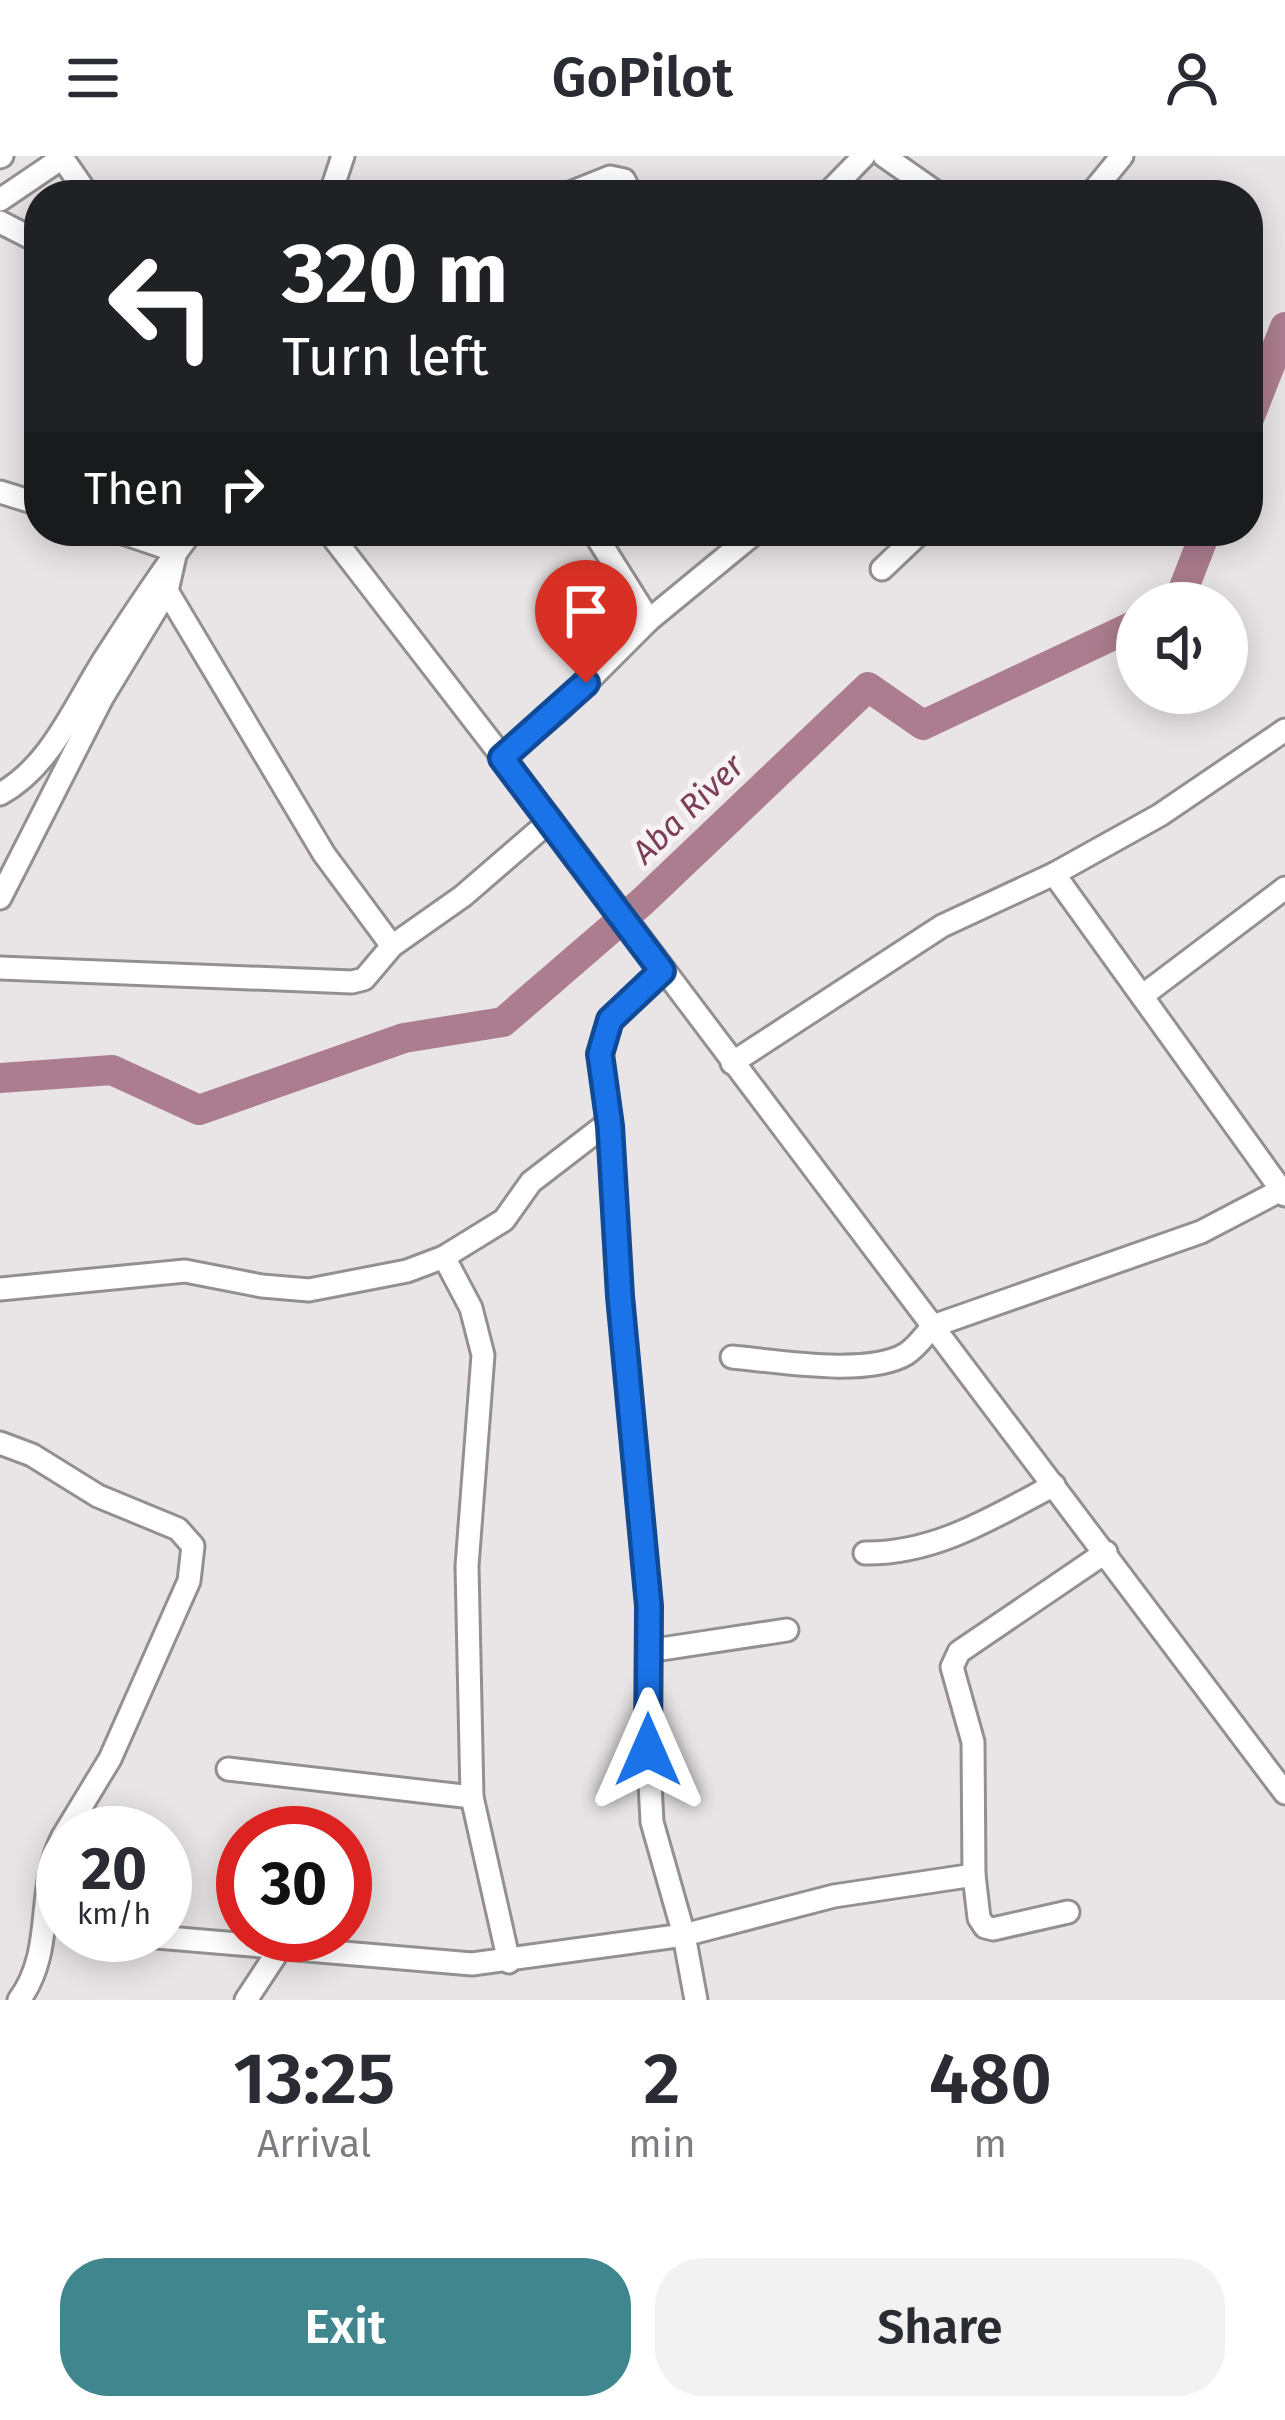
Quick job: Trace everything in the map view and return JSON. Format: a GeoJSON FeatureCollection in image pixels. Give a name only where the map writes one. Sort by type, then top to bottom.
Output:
{"type":"FeatureCollection","features":[{"type":"Feature","properties":{"kind":"street"},"geometry":{"type":"LineString","coordinates":[[841,180],[864,156]]}},
{"type":"Feature","properties":{"kind":"street"},"geometry":{"type":"LineString","coordinates":[[884,156],[918,180]]}},
{"type":"Feature","properties":{"kind":"street"},"geometry":{"type":"LineString","coordinates":[[1102,180],[1122,156]]}},
{"type":"Feature","properties":{"kind":"street"},"geometry":{"type":"LineString","coordinates":[[29,180],[62,157]]}},
{"type":"Feature","properties":{"kind":"street"},"geometry":{"type":"LineString","coordinates":[[161,546],[176,551]]}},
{"type":"Feature","properties":{"kind":"street"},"geometry":{"type":"LineString","coordinates":[[0,794],[30,772],[50,747],[180,546]]}},
{"type":"Feature","properties":{"kind":"street"},"geometry":{"type":"LineString","coordinates":[[339,546],[1285,1793]]}},
{"type":"Feature","properties":{"kind":"street"},"geometry":{"type":"LineString","coordinates":[[602,546],[649,620]]}},
{"type":"Feature","properties":{"kind":"street"},"geometry":{"type":"LineString","coordinates":[[502,758],[560,709],[649,620],[739,546]]}},
{"type":"Feature","properties":{"kind":"street"},"geometry":{"type":"LineString","coordinates":[[882,569],[906,546]]}},
{"type":"Feature","properties":{"kind":"street"},"geometry":{"type":"LineString","coordinates":[[0,898],[102,698],[166,591],[176,551]]}},
{"type":"Feature","properties":{"kind":"street"},"geometry":{"type":"LineString","coordinates":[[166,591],[324,854],[392,946]]}},
{"type":"Feature","properties":{"kind":"street"},"geometry":{"type":"LineString","coordinates":[[732,1064],[942,926],[1054,874],[1160,814],[1285,730]]}},
{"type":"Feature","properties":{"kind":"street"},"geometry":{"type":"LineString","coordinates":[[0,968],[288,977],[342,983],[364,979],[392,946],[463,896],[551,820]]}},
{"type":"Feature","properties":{"kind":"street"},"geometry":{"type":"LineString","coordinates":[[732,1357],[807,1364],[890,1360],[915,1347],[933,1326],[1201,1232],[1284,1191],[1054,874]]}},
{"type":"Feature","properties":{"kind":"street"},"geometry":{"type":"LineString","coordinates":[[1142,996],[1285,887]]}},
{"type":"Feature","properties":{"kind":"street"},"geometry":{"type":"LineString","coordinates":[[662,971],[610,1020],[600,1054],[649,1606],[647,1725],[652,1822],[684,1936],[696,2000]]}},
{"type":"Feature","properties":{"kind":"street"},"geometry":{"type":"LineString","coordinates":[[0,1289],[185,1271],[309,1290],[396,1274],[444,1257],[504,1220],[531,1182],[609,1122]]}},
{"type":"Feature","properties":{"kind":"street"},"geometry":{"type":"LineString","coordinates":[[444,1257],[478,1328],[483,1355],[467,1566],[472,1797],[509,1962]]}},
{"type":"Feature","properties":{"kind":"street"},"geometry":{"type":"LineString","coordinates":[[0,1443],[32,1456],[98,1496],[178,1529],[194,1546],[190,1581],[110,1759],[81,1806]]}},
{"type":"Feature","properties":{"kind":"street"},"geometry":{"type":"LineString","coordinates":[[865,1553],[924,1546],[980,1524],[1054,1485]]}},
{"type":"Feature","properties":{"kind":"street"},"geometry":{"type":"LineString","coordinates":[[1068,1912],[993,1929],[979,1918],[974,1875],[976,1769],[952,1667],[953,1659],[1106,1552]]}},
{"type":"Feature","properties":{"kind":"street"},"geometry":{"type":"LineString","coordinates":[[648,1652],[788,1630]]}},
{"type":"Feature","properties":{"kind":"street"},"geometry":{"type":"LineString","coordinates":[[228,1768],[472,1797]]}},
{"type":"Feature","properties":{"kind":"street"},"geometry":{"type":"LineString","coordinates":[[372,1955],[472,1964],[509,1962],[684,1936],[834,1896],[974,1875]]}},
{"type":"Feature","properties":{"kind":"street"},"geometry":{"type":"LineString","coordinates":[[19,2000],[41,1962]]}},
{"type":"Feature","properties":{"kind":"street"},"geometry":{"type":"LineString","coordinates":[[246,2000],[271,1962]]}},
{"type":"Feature","properties":{"kind":"waterway","name":"Aba River"},"geometry":{"type":"LineString","coordinates":[[1263,383],[1285,327]]}},
{"type":"Feature","properties":{"kind":"waterway","name":"Aba River"},"geometry":{"type":"LineString","coordinates":[[1186,582],[1200,546]]}},
{"type":"Feature","properties":{"kind":"waterway","name":"Aba River"},"geometry":{"type":"LineString","coordinates":[[0,1078],[112,1070],[199,1110],[404,1038],[503,1022],[642,902],[868,687],[923,725],[1116,634]]}},
{"type":"Feature","properties":{"kind":"route"},"geometry":{"type":"LineString","coordinates":[[586,683],[502,758],[662,971],[610,1020],[600,1054],[649,1606],[648,1750]]}}]}
